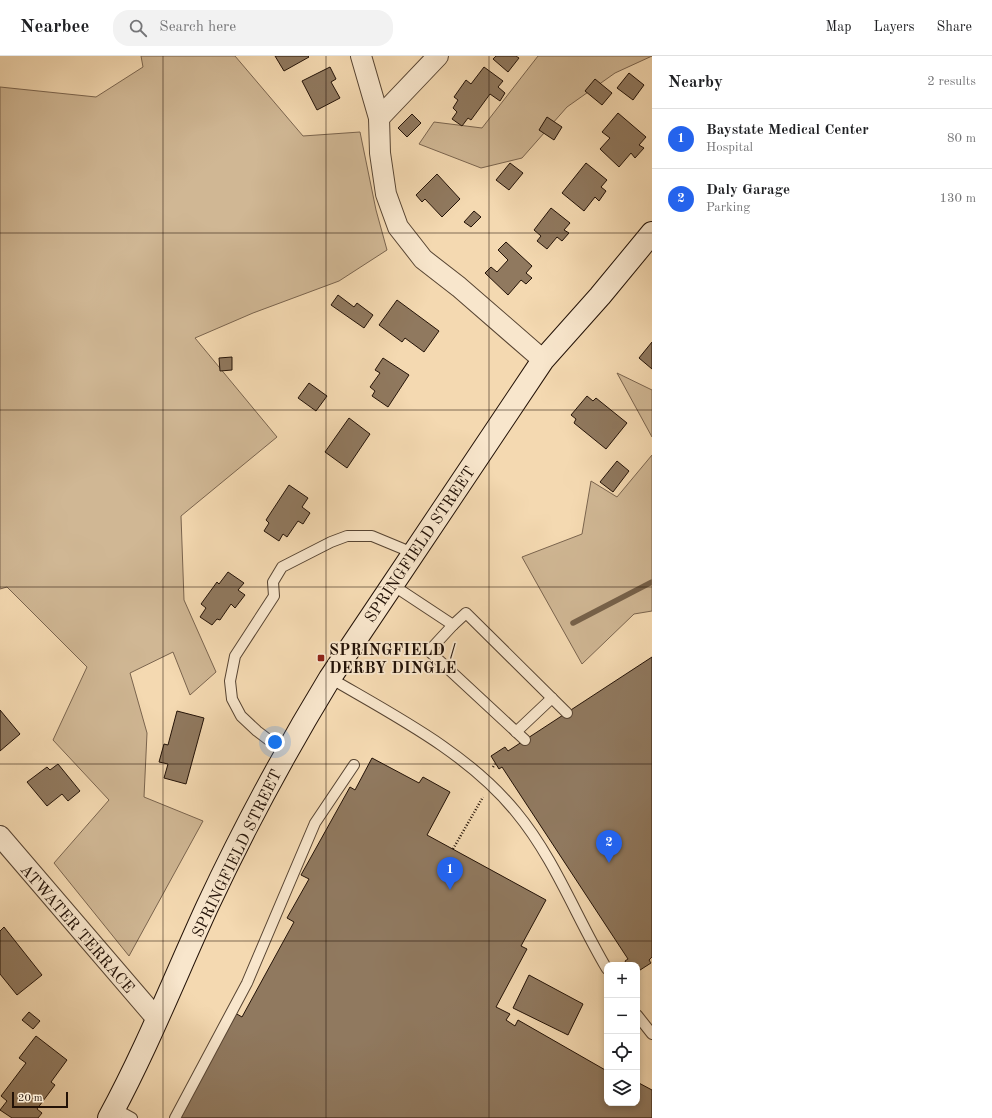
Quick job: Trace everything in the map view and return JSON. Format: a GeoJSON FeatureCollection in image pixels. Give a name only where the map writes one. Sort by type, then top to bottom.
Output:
{"type":"FeatureCollection","features":[{"type":"Feature","properties":{"kind":"main road","name":"SPRINGFIELD STREET"},"geometry":{"type":"LineString","coordinates":[[118,1115],[157,1019],[247,824],[330,678],[391,584],[543,360],[600,296],[652,233]]}},
{"type":"Feature","properties":{"kind":"street"},"geometry":{"type":"LineString","coordinates":[[361,56],[379,118],[380,153],[386,194],[398,228],[423,259],[459,287],[543,360]]}},
{"type":"Feature","properties":{"kind":"street"},"geometry":{"type":"LineString","coordinates":[[379,118],[438,56]]}},
{"type":"Feature","properties":{"kind":"street","name":"ATWATER TERRACE"},"geometry":{"type":"LineString","coordinates":[[0,836],[157,1019]]}},
{"type":"Feature","properties":{"kind":"lane"},"geometry":{"type":"LineString","coordinates":[[286,753],[257,731],[241,716],[232,699],[230,681],[235,656],[274,596],[273,582],[282,567],[331,542],[347,536],[372,536],[413,553]]}},
{"type":"Feature","properties":{"kind":"lane"},"geometry":{"type":"LineString","coordinates":[[391,584],[453,625]]}},
{"type":"Feature","properties":{"kind":"lane"},"geometry":{"type":"LineString","coordinates":[[525,740],[429,651],[466,613],[567,713]]}},
{"type":"Feature","properties":{"kind":"lane"},"geometry":{"type":"LineString","coordinates":[[330,678],[439,745],[480,775],[499,792],[517,813],[548,858],[604,963]]}},
{"type":"Feature","properties":{"kind":"lane"},"geometry":{"type":"LineString","coordinates":[[516,732],[552,698]]}},
{"type":"Feature","properties":{"kind":"lane"},"geometry":{"type":"LineString","coordinates":[[175,1118],[247,983],[315,823],[354,765]]}},
{"type":"Feature","properties":{"kind":"lane"},"geometry":{"type":"LineString","coordinates":[[640,1019],[652,1034]]}},
{"type":"Feature","properties":{"kind":"path"},"geometry":{"type":"LineString","coordinates":[[453,849],[484,797]]}},
{"type":"Feature","properties":{"kind":"shaded area"},"geometry":{"type":"Polygon","coordinates":[[[141,56],[235,56],[303,136],[360,132],[376,210],[387,250],[339,281],[253,313],[195,338],[277,437],[181,516],[184,600],[216,672],[190,695],[173,652],[130,673],[147,733],[144,797],[203,821],[129,956],[54,863],[109,800],[53,740],[87,667],[7,587],[0,589],[0,87],[96,97],[143,67],[141,56]]]}},
{"type":"Feature","properties":{"kind":"shaded area"},"geometry":{"type":"Polygon","coordinates":[[[538,56],[652,56],[615,73],[567,107],[522,158],[481,168],[419,144],[434,122],[482,128],[538,56]]]}},
{"type":"Feature","properties":{"kind":"shaded area"},"geometry":{"type":"Polygon","coordinates":[[[617,373],[652,390],[652,437],[617,373]]]}},
{"type":"Feature","properties":{"kind":"shaded area"},"geometry":{"type":"Polygon","coordinates":[[[652,455],[652,611],[634,614],[582,664],[522,557],[582,534],[591,481],[617,497],[652,455]]]}},
{"type":"Feature","properties":{"kind":"building"},"geometry":{"type":"Polygon","coordinates":[[[275,56],[308,56],[309,57],[284,71],[275,56]]]}},
{"type":"Feature","properties":{"kind":"building"},"geometry":{"type":"Polygon","coordinates":[[[496,56],[516,56],[519,58],[508,72],[493,59],[496,56]]]}},
{"type":"Feature","properties":{"kind":"building"},"geometry":{"type":"Polygon","coordinates":[[[330,67],[336,79],[331,82],[340,98],[317,110],[302,81],[330,67]]]}},
{"type":"Feature","properties":{"kind":"building"},"geometry":{"type":"Polygon","coordinates":[[[484,67],[503,81],[498,87],[505,93],[500,101],[490,94],[471,120],[468,118],[462,126],[452,119],[457,112],[453,108],[458,100],[454,97],[466,80],[471,84],[484,67]]]}},
{"type":"Feature","properties":{"kind":"building"},"geometry":{"type":"Polygon","coordinates":[[[629,73],[644,85],[633,100],[617,88],[629,73]]]}},
{"type":"Feature","properties":{"kind":"building"},"geometry":{"type":"Polygon","coordinates":[[[595,79],[612,93],[602,105],[585,91],[595,79]]]}},
{"type":"Feature","properties":{"kind":"building"},"geometry":{"type":"Polygon","coordinates":[[[618,113],[646,137],[639,145],[644,148],[635,158],[631,153],[619,167],[600,149],[610,138],[602,132],[618,113]]]}},
{"type":"Feature","properties":{"kind":"building"},"geometry":{"type":"Polygon","coordinates":[[[412,114],[421,123],[407,137],[398,128],[412,114]]]}},
{"type":"Feature","properties":{"kind":"building"},"geometry":{"type":"Polygon","coordinates":[[[547,117],[562,127],[554,140],[539,130],[547,117]]]}},
{"type":"Feature","properties":{"kind":"building"},"geometry":{"type":"Polygon","coordinates":[[[510,163],[523,173],[509,190],[496,180],[510,163]]]}},
{"type":"Feature","properties":{"kind":"building"},"geometry":{"type":"Polygon","coordinates":[[[586,163],[607,180],[601,187],[606,191],[599,201],[595,197],[584,211],[562,193],[586,163]]]}},
{"type":"Feature","properties":{"kind":"building"},"geometry":{"type":"Polygon","coordinates":[[[437,174],[460,199],[442,217],[425,199],[422,202],[416,195],[437,174]]]}},
{"type":"Feature","properties":{"kind":"building"},"geometry":{"type":"Polygon","coordinates":[[[551,208],[570,223],[564,230],[569,233],[562,241],[557,237],[547,249],[537,241],[541,236],[534,230],[551,208]]]}},
{"type":"Feature","properties":{"kind":"building"},"geometry":{"type":"Polygon","coordinates":[[[474,211],[481,217],[471,227],[464,222],[474,211]]]}},
{"type":"Feature","properties":{"kind":"building"},"geometry":{"type":"Polygon","coordinates":[[[506,242],[532,266],[526,273],[532,278],[526,284],[521,280],[508,295],[485,273],[491,267],[497,272],[508,260],[498,250],[506,242]]]}},
{"type":"Feature","properties":{"kind":"building"},"geometry":{"type":"Polygon","coordinates":[[[338,295],[354,307],[357,303],[373,315],[364,328],[331,305],[338,295]]]}},
{"type":"Feature","properties":{"kind":"building"},"geometry":{"type":"Polygon","coordinates":[[[397,300],[439,331],[424,352],[405,338],[402,342],[379,325],[397,300]]]}},
{"type":"Feature","properties":{"kind":"building"},"geometry":{"type":"Polygon","coordinates":[[[652,342],[652,369],[639,358],[652,342]]]}},
{"type":"Feature","properties":{"kind":"building"},"geometry":{"type":"Polygon","coordinates":[[[232,357],[232,370],[220,371],[219,358],[232,357]]]}},
{"type":"Feature","properties":{"kind":"building"},"geometry":{"type":"Polygon","coordinates":[[[383,358],[409,375],[388,407],[372,396],[375,391],[370,387],[380,373],[375,370],[383,358]]]}},
{"type":"Feature","properties":{"kind":"building"},"geometry":{"type":"Polygon","coordinates":[[[309,383],[327,396],[316,411],[298,398],[309,383]]]}},
{"type":"Feature","properties":{"kind":"building"},"geometry":{"type":"Polygon","coordinates":[[[587,396],[593,401],[596,398],[627,423],[606,449],[574,423],[576,419],[571,415],[587,396]]]}},
{"type":"Feature","properties":{"kind":"building"},"geometry":{"type":"Polygon","coordinates":[[[349,418],[370,434],[347,468],[325,452],[349,418]]]}},
{"type":"Feature","properties":{"kind":"building"},"geometry":{"type":"Polygon","coordinates":[[[617,461],[629,471],[613,492],[600,482],[617,461]]]}},
{"type":"Feature","properties":{"kind":"building"},"geometry":{"type":"Polygon","coordinates":[[[289,485],[308,498],[302,507],[310,513],[303,524],[298,521],[287,537],[283,534],[279,541],[264,531],[269,523],[266,520],[289,485]]]}},
{"type":"Feature","properties":{"kind":"building"},"geometry":{"type":"Polygon","coordinates":[[[228,572],[244,583],[238,590],[245,595],[235,608],[231,604],[220,620],[217,619],[212,625],[200,617],[206,608],[201,604],[217,582],[219,584],[228,572]]]}},
{"type":"Feature","properties":{"kind":"building"},"geometry":{"type":"Polygon","coordinates":[[[652,657],[652,957],[649,960],[651,963],[640,970],[640,962],[626,962],[628,959],[502,767],[499,769],[491,756],[505,747],[508,751],[652,657]]]}},
{"type":"Feature","properties":{"kind":"building"},"geometry":{"type":"Polygon","coordinates":[[[0,710],[20,734],[0,751],[0,710]]]}},
{"type":"Feature","properties":{"kind":"building"},"geometry":{"type":"Polygon","coordinates":[[[177,711],[204,718],[186,784],[164,778],[168,764],[159,762],[164,744],[168,745],[177,711]]]}},
{"type":"Feature","properties":{"kind":"building"},"geometry":{"type":"Polygon","coordinates":[[[372,758],[419,783],[423,777],[450,792],[427,835],[546,900],[521,946],[527,949],[496,1007],[510,1014],[506,1020],[515,1026],[518,1020],[604,1069],[604,1106],[640,1106],[640,1084],[652,1090],[652,1118],[180,1118],[230,1010],[242,1017],[294,922],[287,918],[309,879],[301,875],[350,787],[355,790],[372,758]]]}},
{"type":"Feature","properties":{"kind":"building"},"geometry":{"type":"Polygon","coordinates":[[[58,764],[80,791],[68,801],[62,794],[47,806],[27,782],[47,767],[50,770],[58,764]]]}},
{"type":"Feature","properties":{"kind":"building"},"geometry":{"type":"Polygon","coordinates":[[[4,927],[42,975],[17,995],[0,974],[0,931],[4,927]]]}},
{"type":"Feature","properties":{"kind":"building"},"geometry":{"type":"Polygon","coordinates":[[[529,975],[583,1004],[568,1035],[513,1008],[529,975]]]}},
{"type":"Feature","properties":{"kind":"building"},"geometry":{"type":"Polygon","coordinates":[[[29,1012],[40,1021],[33,1029],[22,1020],[29,1012]]]}},
{"type":"Feature","properties":{"kind":"building"},"geometry":{"type":"Polygon","coordinates":[[[36,1036],[67,1060],[51,1082],[55,1085],[37,1109],[42,1113],[38,1118],[12,1118],[0,1110],[7,1101],[1,1096],[26,1063],[19,1058],[36,1036]]]}},
{"type":"Feature","properties":{"kind":"waterway"},"geometry":{"type":"LineString","coordinates":[[573,623],[652,582]]}},
{"type":"Feature","properties":{"kind":"place","name":"SPRINGFIELD / DERBY DINGLE"},"geometry":{"type":"Point","coordinates":[321,658]}},
{"type":"Feature","properties":{"kind":"place","name":"Daly Garage"},"geometry":{"type":"Point","coordinates":[609,863]}},
{"type":"Feature","properties":{"kind":"place","name":"Baystate Medical Center"},"geometry":{"type":"Point","coordinates":[450,890]}}]}
